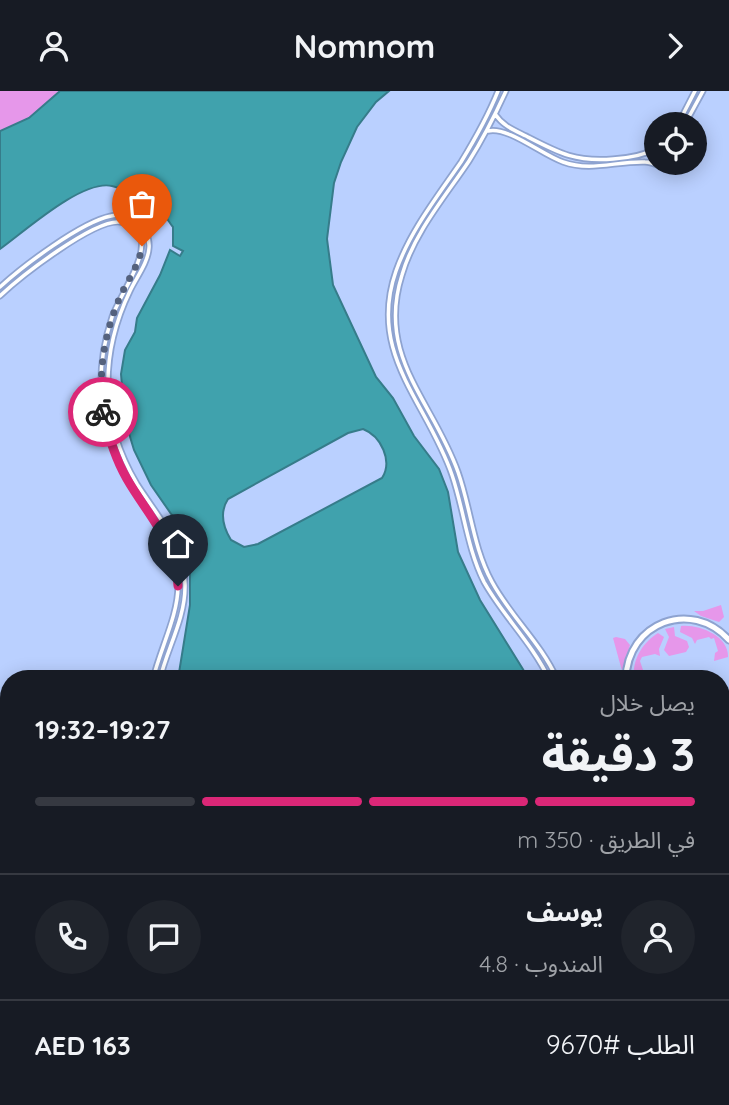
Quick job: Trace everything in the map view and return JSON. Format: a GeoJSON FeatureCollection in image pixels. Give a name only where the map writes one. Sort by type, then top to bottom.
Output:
{"type":"FeatureCollection","features":[{"type":"Feature","properties":{"kind":"main road"},"geometry":{"type":"LineString","coordinates":[[627,670],[628,660],[637,642],[663,623],[679,619],[697,620],[713,627],[729,640]]}},
{"type":"Feature","properties":{"kind":"street"},"geometry":{"type":"LineString","coordinates":[[498,91],[468,150],[413,234],[392,282],[388,303],[388,332],[397,364],[452,475],[468,542],[479,571],[500,607],[544,670]]}},
{"type":"Feature","properties":{"kind":"street"},"geometry":{"type":"LineString","coordinates":[[506,91],[486,132],[408,258],[398,286],[396,337],[403,362],[458,470],[474,539],[484,566],[504,601],[537,645],[552,670]]}},
{"type":"Feature","properties":{"kind":"street"},"geometry":{"type":"LineString","coordinates":[[684,112],[695,91]]}},
{"type":"Feature","properties":{"kind":"street"},"geometry":{"type":"LineString","coordinates":[[691,112],[702,91]]}},
{"type":"Feature","properties":{"kind":"street"},"geometry":{"type":"LineString","coordinates":[[495,114],[508,127],[555,152],[576,159],[629,158],[644,153]]}},
{"type":"Feature","properties":{"kind":"street"},"geometry":{"type":"LineString","coordinates":[[486,132],[499,130],[553,158],[578,166],[644,163]]}},
{"type":"Feature","properties":{"kind":"street"},"geometry":{"type":"LineString","coordinates":[[0,287],[41,254],[112,215],[128,216],[145,230],[149,251],[115,329],[108,380],[112,420],[124,458],[167,527],[183,568],[183,607],[163,670]]}},
{"type":"Feature","properties":{"kind":"street"},"geometry":{"type":"LineString","coordinates":[[0,296],[79,238],[109,223],[125,223],[139,234],[142,250],[109,327],[101,380],[103,411],[113,451],[132,487],[162,530],[178,577],[176,603],[156,670]]}},
{"type":"Feature","properties":{"kind":"street"},"geometry":{"type":"LineString","coordinates":[[413,234],[419,238]]}},
{"type":"Feature","properties":{"kind":"street"},"geometry":{"type":"LineString","coordinates":[[109,327],[115,329]]}},
{"type":"Feature","properties":{"kind":"street"},"geometry":{"type":"LineString","coordinates":[[101,380],[108,380]]}},
{"type":"Feature","properties":{"kind":"street"},"geometry":{"type":"LineString","coordinates":[[429,425],[435,422]]}},
{"type":"Feature","properties":{"kind":"shaded area"},"geometry":{"type":"Polygon","coordinates":[[[0,91],[60,91],[29,118],[0,131],[0,91]]]}},
{"type":"Feature","properties":{"kind":"shaded area"},"geometry":{"type":"Polygon","coordinates":[[[60,91],[389,91],[376,102],[357,127],[334,183],[327,239],[333,285],[376,377],[393,398],[414,436],[439,469],[448,492],[458,552],[480,600],[523,670],[179,670],[190,605],[190,552],[185,534],[151,485],[134,450],[125,420],[121,374],[125,350],[135,332],[137,318],[170,250],[180,256],[183,251],[173,246],[173,227],[164,215],[140,197],[112,186],[100,186],[70,198],[0,249],[0,131],[29,118],[60,91]],[[363,429],[348,433],[228,499],[223,520],[231,540],[244,547],[258,544],[382,478],[386,457],[375,437],[363,429]]]}},
{"type":"Feature","properties":{"kind":"shaded area"},"geometry":{"type":"Polygon","coordinates":[[[721,605],[724,617],[719,622],[694,611],[703,611],[721,605]]]}},
{"type":"Feature","properties":{"kind":"shaded area"},"geometry":{"type":"Polygon","coordinates":[[[681,626],[696,627],[712,633],[724,643],[728,657],[714,661],[718,651],[714,638],[697,640],[695,644],[692,638],[680,632],[681,626]]]}},
{"type":"Feature","properties":{"kind":"shaded area"},"geometry":{"type":"Polygon","coordinates":[[[674,627],[675,636],[687,641],[689,647],[686,652],[669,656],[664,650],[669,637],[665,629],[674,627]]]}},
{"type":"Feature","properties":{"kind":"shaded area"},"geometry":{"type":"Polygon","coordinates":[[[658,633],[664,637],[659,649],[660,656],[655,654],[642,657],[640,661],[643,670],[634,670],[639,653],[658,633]]]}},
{"type":"Feature","properties":{"kind":"shaded area"},"geometry":{"type":"Polygon","coordinates":[[[613,638],[625,639],[630,645],[622,670],[622,670],[613,638]]]}},
{"type":"Feature","properties":{"kind":"way so far"},"geometry":{"type":"LineString","coordinates":[[103,412],[101,380],[105,344],[116,306],[142,246]]}},
{"type":"Feature","properties":{"kind":"route"},"geometry":{"type":"LineString","coordinates":[[103,412],[113,451],[137,496],[158,523],[168,545],[174,560],[178,586]]}}]}
